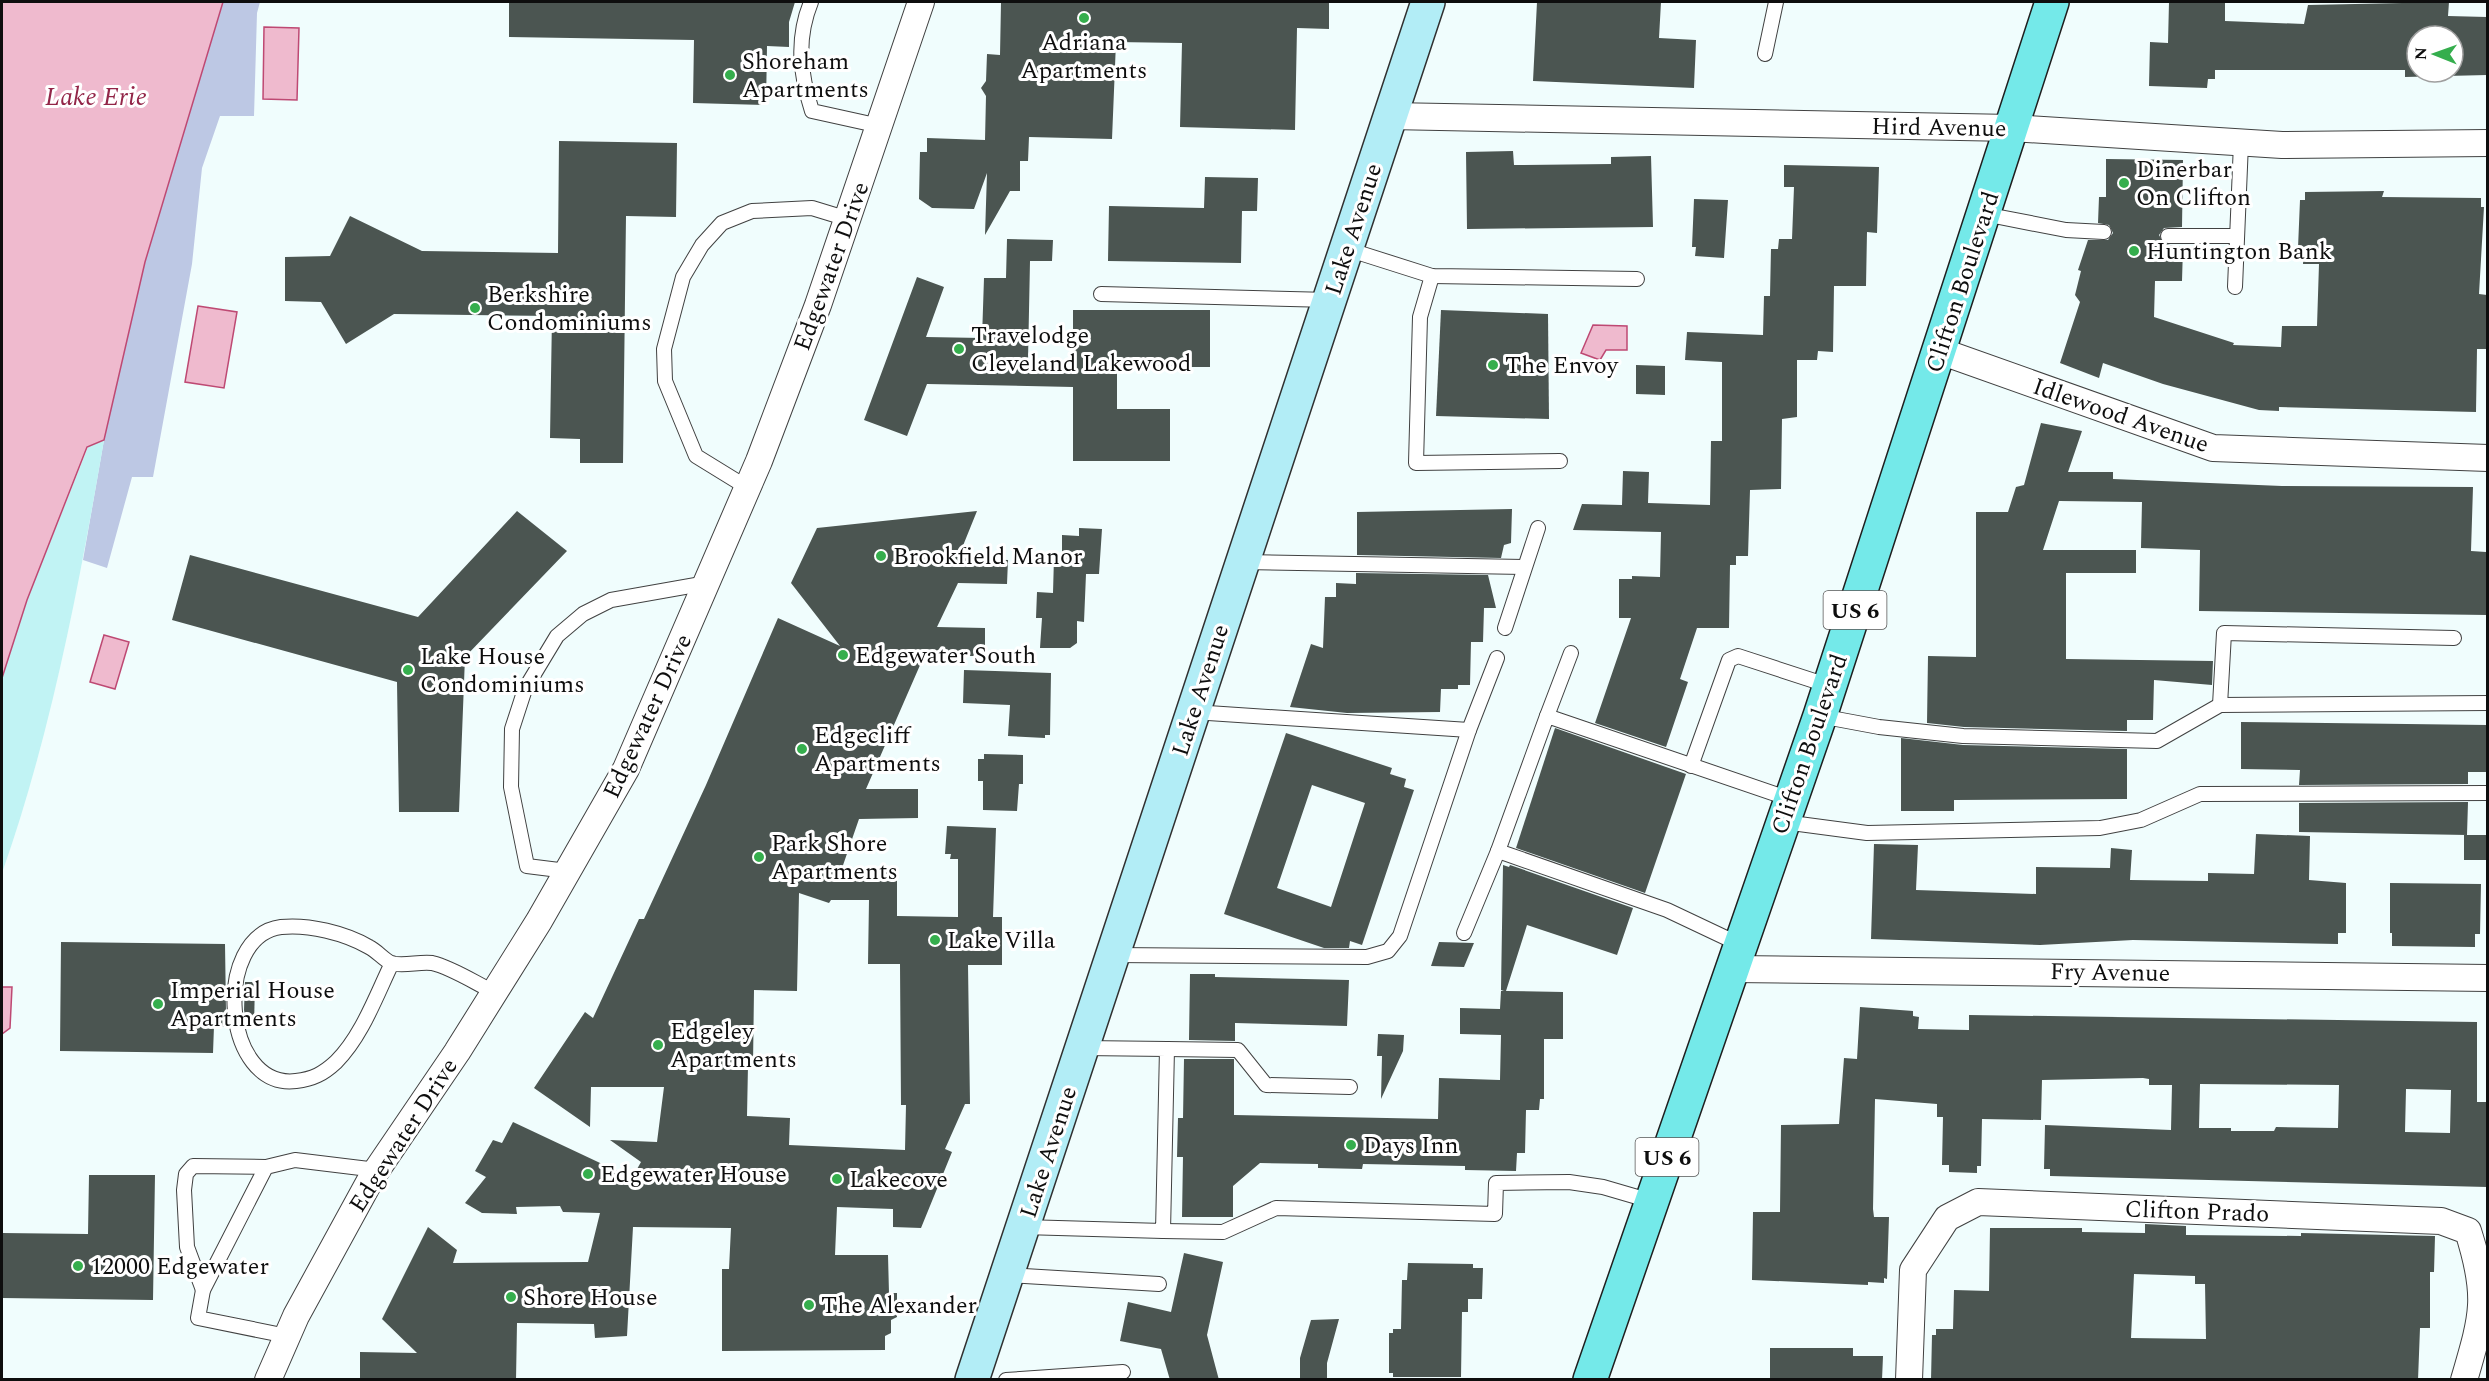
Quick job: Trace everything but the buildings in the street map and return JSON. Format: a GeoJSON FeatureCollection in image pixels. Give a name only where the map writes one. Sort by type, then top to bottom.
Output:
{"type":"FeatureCollection","features":[{"type":"Feature","properties":{"kind":"main road","name":"Clifton Boulevard"},"geometry":{"type":"LineString","coordinates":[[1590,1380],[1825,701],[2052,2]]}},
{"type":"Feature","properties":{"kind":"street","name":"Edgewater Drive"},"geometry":{"type":"LineString","coordinates":[[268,1380],[287,1336],[377,1170],[495,992],[627,769],[748,488],[848,219],[921,2]]}},
{"type":"Feature","properties":{"kind":"street","name":"Lake Avenue"},"geometry":{"type":"LineString","coordinates":[[972,1380],[1428,2]]}},
{"type":"Feature","properties":{"kind":"street","name":"Hird Avenue"},"geometry":{"type":"LineString","coordinates":[[1390,116],[2012,128],[2282,145],[2487,143]]}},
{"type":"Feature","properties":{"kind":"street","name":"Idlewood Avenue"},"geometry":{"type":"LineString","coordinates":[[1940,351],[2212,448],[2487,458]]}},
{"type":"Feature","properties":{"kind":"street","name":"Fry Avenue"},"geometry":{"type":"LineString","coordinates":[[1737,957],[2487,978]]}},
{"type":"Feature","properties":{"kind":"street","name":"Clifton Prado"},"geometry":{"type":"LineString","coordinates":[[1909,1380],[1913,1270],[1947,1218],[1978,1202],[2440,1221],[2468,1231],[2484,1275],[2485,1308],[2464,1380]]}},
{"type":"Feature","properties":{"kind":"lane"},"geometry":{"type":"LineString","coordinates":[[811,2],[803,28],[800,56],[803,84],[812,111],[880,126]]}},
{"type":"Feature","properties":{"kind":"lane"},"geometry":{"type":"LineString","coordinates":[[1765,54],[1776,2]]}},
{"type":"Feature","properties":{"kind":"lane"},"geometry":{"type":"LineString","coordinates":[[2235,287],[2241,143]]}},
{"type":"Feature","properties":{"kind":"lane"},"geometry":{"type":"LineString","coordinates":[[748,488],[696,456],[665,381],[664,349],[683,277],[702,244],[722,224],[752,211],[812,208],[848,219]]}},
{"type":"Feature","properties":{"kind":"lane"},"geometry":{"type":"LineString","coordinates":[[1984,214],[2066,230],[2104,232]]}},
{"type":"Feature","properties":{"kind":"lane"},"geometry":{"type":"LineString","coordinates":[[2168,236],[2237,236]]}},
{"type":"Feature","properties":{"kind":"lane"},"geometry":{"type":"LineString","coordinates":[[1347,249],[1432,276],[1637,279]]}},
{"type":"Feature","properties":{"kind":"lane"},"geometry":{"type":"LineString","coordinates":[[1432,276],[1420,317],[1416,463],[1560,461]]}},
{"type":"Feature","properties":{"kind":"lane"},"geometry":{"type":"LineString","coordinates":[[1101,294],[1330,300]]}},
{"type":"Feature","properties":{"kind":"lane"},"geometry":{"type":"LineString","coordinates":[[1506,628],[1538,528]]}},
{"type":"Feature","properties":{"kind":"lane"},"geometry":{"type":"LineString","coordinates":[[1243,562],[1524,567]]}},
{"type":"Feature","properties":{"kind":"lane"},"geometry":{"type":"LineString","coordinates":[[567,871],[527,866],[511,787],[512,729],[525,689],[557,636],[583,614],[611,600],[707,583]]}},
{"type":"Feature","properties":{"kind":"lane"},"geometry":{"type":"LineString","coordinates":[[2220,705],[2224,633],[2454,638]]}},
{"type":"Feature","properties":{"kind":"lane"},"geometry":{"type":"LineString","coordinates":[[1464,933],[1498,851],[1571,653]]}},
{"type":"Feature","properties":{"kind":"lane"},"geometry":{"type":"LineString","coordinates":[[1691,766],[1729,660],[1738,656],[1879,727],[1963,736],[2157,741],[2220,705],[2487,703]]}},
{"type":"Feature","properties":{"kind":"lane"},"geometry":{"type":"LineString","coordinates":[[1113,955],[1367,957],[1388,951],[1400,936],[1469,730],[1497,657]]}},
{"type":"Feature","properties":{"kind":"lane"},"geometry":{"type":"LineString","coordinates":[[1193,712],[1469,730]]}},
{"type":"Feature","properties":{"kind":"lane"},"geometry":{"type":"LineString","coordinates":[[1547,716],[1691,766],[1786,810],[1867,834],[2100,828],[2141,820],[2200,794],[2487,794]]}},
{"type":"Feature","properties":{"kind":"lane"},"geometry":{"type":"LineString","coordinates":[[1498,851],[1667,910],[1737,957]]}},
{"type":"Feature","properties":{"kind":"lane"},"geometry":{"type":"LineString","coordinates":[[392,963],[357,1033],[336,1061],[314,1079],[288,1082],[263,1074],[250,1060],[238,1033],[234,1004],[237,976],[246,951],[259,938],[279,927],[306,928],[339,934],[369,946],[392,963],[433,963],[495,992]]}},
{"type":"Feature","properties":{"kind":"lane"},"geometry":{"type":"LineString","coordinates":[[1082,1048],[1238,1050],[1266,1085],[1350,1087]]}},
{"type":"Feature","properties":{"kind":"lane"},"geometry":{"type":"LineString","coordinates":[[1163,1231],[1167,1049]]}},
{"type":"Feature","properties":{"kind":"lane"},"geometry":{"type":"LineString","coordinates":[[203,1290],[187,1247],[184,1190],[186,1174],[194,1166],[266,1167],[295,1160],[377,1170]]}},
{"type":"Feature","properties":{"kind":"lane"},"geometry":{"type":"LineString","coordinates":[[266,1167],[203,1290],[198,1318],[287,1336]]}},
{"type":"Feature","properties":{"kind":"lane"},"geometry":{"type":"LineString","coordinates":[[1023,1227],[1223,1232],[1276,1208],[1495,1214],[1496,1183],[1569,1182],[1603,1187],[1651,1201]]}},
{"type":"Feature","properties":{"kind":"lane"},"geometry":{"type":"LineString","coordinates":[[1007,1275],[1159,1284]]}},
{"type":"Feature","properties":{"kind":"lane"},"geometry":{"type":"LineString","coordinates":[[1006,1380],[1123,1372]]}},
{"type":"Feature","properties":{"kind":"shaded area"},"geometry":{"type":"Polygon","coordinates":[[[223,2],[260,2],[257,13],[254,116],[220,116],[202,168],[192,264],[153,477],[132,477],[107,568],[83,560],[104,440],[145,262],[223,2]]]}},
{"type":"Feature","properties":{"kind":"sand"},"geometry":{"type":"Polygon","coordinates":[[[104,440],[62,659],[35,767],[2,873],[2,678],[27,600],[88,447],[104,440]]]}},
{"type":"Feature","properties":{"kind":"water","name":"Lake Erie"},"geometry":{"type":"Polygon","coordinates":[[[2,2],[223,2],[145,262],[104,440],[87,447],[27,600],[2,678],[2,2]]]}},
{"type":"Feature","properties":{"kind":"water"},"geometry":{"type":"Polygon","coordinates":[[[264,27],[299,28],[297,100],[263,99],[264,27]]]}},
{"type":"Feature","properties":{"kind":"water"},"geometry":{"type":"Polygon","coordinates":[[[198,306],[237,312],[224,388],[185,382],[198,306]]]}},
{"type":"Feature","properties":{"kind":"water"},"geometry":{"type":"Polygon","coordinates":[[[1593,325],[1627,326],[1627,350],[1606,350],[1600,360],[1581,353],[1593,325]]]}},
{"type":"Feature","properties":{"kind":"water"},"geometry":{"type":"Polygon","coordinates":[[[104,635],[129,642],[115,689],[90,682],[104,635]]]}},
{"type":"Feature","properties":{"kind":"water"},"geometry":{"type":"Polygon","coordinates":[[[2,987],[12,987],[10,1028],[2,1034],[2,987]]]}},
{"type":"Feature","properties":{"kind":"place","name":"Adriana Apartments"},"geometry":{"type":"Point","coordinates":[1084,18]}},
{"type":"Feature","properties":{"kind":"place","name":"Shoreham Apartments"},"geometry":{"type":"Point","coordinates":[730,75]}},
{"type":"Feature","properties":{"kind":"place","name":"Dinerbar On Clifton"},"geometry":{"type":"Point","coordinates":[2124,183]}},
{"type":"Feature","properties":{"kind":"place","name":"Huntington Bank"},"geometry":{"type":"Point","coordinates":[2134,251]}},
{"type":"Feature","properties":{"kind":"place","name":"Berkshire Condominiums"},"geometry":{"type":"Point","coordinates":[475,308]}},
{"type":"Feature","properties":{"kind":"place","name":"Travelodge Cleveland Lakewood"},"geometry":{"type":"Point","coordinates":[959,349]}},
{"type":"Feature","properties":{"kind":"place","name":"The Envoy"},"geometry":{"type":"Point","coordinates":[1493,365]}},
{"type":"Feature","properties":{"kind":"place","name":"Brookfield Manor"},"geometry":{"type":"Point","coordinates":[881,556]}},
{"type":"Feature","properties":{"kind":"place","name":"Edgewater South"},"geometry":{"type":"Point","coordinates":[843,655]}},
{"type":"Feature","properties":{"kind":"place","name":"Lake House Condominiums"},"geometry":{"type":"Point","coordinates":[408,670]}},
{"type":"Feature","properties":{"kind":"place","name":"Edgecliff Apartments"},"geometry":{"type":"Point","coordinates":[802,749]}},
{"type":"Feature","properties":{"kind":"place","name":"Park Shore Apartments"},"geometry":{"type":"Point","coordinates":[759,857]}},
{"type":"Feature","properties":{"kind":"place","name":"Lake Villa"},"geometry":{"type":"Point","coordinates":[935,940]}},
{"type":"Feature","properties":{"kind":"place","name":"Imperial House Apartments"},"geometry":{"type":"Point","coordinates":[158,1004]}},
{"type":"Feature","properties":{"kind":"place","name":"Edgeley Apartments"},"geometry":{"type":"Point","coordinates":[658,1045]}},
{"type":"Feature","properties":{"kind":"place","name":"Days Inn"},"geometry":{"type":"Point","coordinates":[1351,1145]}},
{"type":"Feature","properties":{"kind":"place","name":"Edgewater House"},"geometry":{"type":"Point","coordinates":[588,1174]}},
{"type":"Feature","properties":{"kind":"place","name":"Lakecove"},"geometry":{"type":"Point","coordinates":[837,1179]}},
{"type":"Feature","properties":{"kind":"place","name":"12000 Edgewater"},"geometry":{"type":"Point","coordinates":[78,1266]}},
{"type":"Feature","properties":{"kind":"place","name":"Shore House"},"geometry":{"type":"Point","coordinates":[511,1297]}},
{"type":"Feature","properties":{"kind":"place","name":"The Alexander"},"geometry":{"type":"Point","coordinates":[809,1305]}}]}
